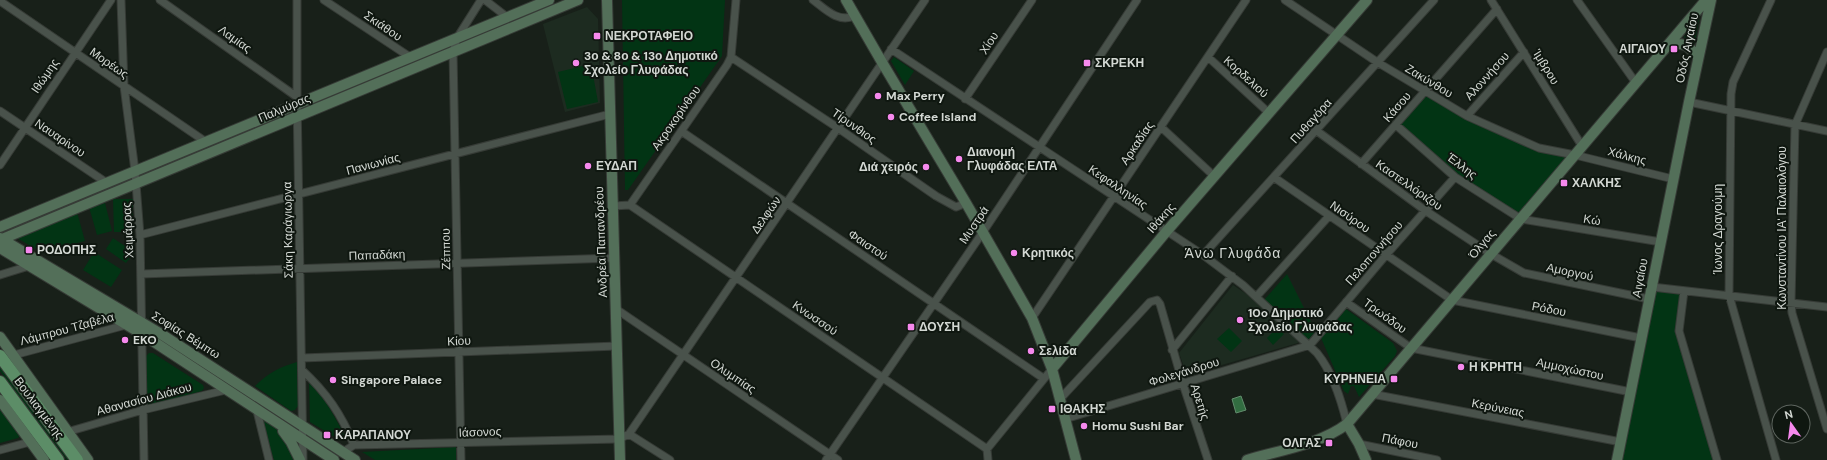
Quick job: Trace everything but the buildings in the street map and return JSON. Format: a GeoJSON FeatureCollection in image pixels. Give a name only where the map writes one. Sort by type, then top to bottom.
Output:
{"type":"FeatureCollection","features":[{"type":"Feature","properties":{"kind":"main road","name":"Παλμύρας"},"geometry":{"type":"LineString","coordinates":[[0,227],[206,142],[297,100],[410,57],[548,0]]}},
{"type":"Feature","properties":{"kind":"main road","name":"Παλμύρας"},"geometry":{"type":"LineString","coordinates":[[0,242],[578,0]]}},
{"type":"Feature","properties":{"kind":"main road","name":"Ανδρέα Παπανδρέου"},"geometry":{"type":"LineString","coordinates":[[607,0],[620,460]]}},
{"type":"Feature","properties":{"kind":"main road"},"geometry":{"type":"LineString","coordinates":[[846,0],[1032,318],[1052,369],[1076,460]]}},
{"type":"Feature","properties":{"kind":"main road","name":"Ιθάκης"},"geometry":{"type":"LineString","coordinates":[[1052,369],[1166,232],[1367,0]]}},
{"type":"Feature","properties":{"kind":"main road","name":"Όλγας"},"geometry":{"type":"LineString","coordinates":[[1247,460],[1322,438],[1336,432],[1347,424],[1706,0]]}},
{"type":"Feature","properties":{"kind":"main road","name":"Οδóς Αιγαίου"},"geometry":{"type":"LineString","coordinates":[[1689,102],[1711,0]]}},
{"type":"Feature","properties":{"kind":"main road"},"geometry":{"type":"LineString","coordinates":[[1669,44],[1689,46],[1698,57]]}},
{"type":"Feature","properties":{"kind":"main road","name":"Αιγαίου"},"geometry":{"type":"LineString","coordinates":[[1617,460],[1689,102]]}},
{"type":"Feature","properties":{"kind":"main road","name":"Σοφίας Βέμπω"},"geometry":{"type":"LineString","coordinates":[[0,242],[29,266],[142,334],[257,411],[334,460]]}},
{"type":"Feature","properties":{"kind":"main road","name":"Σοφίας Βέμπω"},"geometry":{"type":"LineString","coordinates":[[0,242],[142,323],[355,460]]}},
{"type":"Feature","properties":{"kind":"main road"},"geometry":{"type":"LineString","coordinates":[[0,337],[88,460]]}},
{"type":"Feature","properties":{"kind":"main road","name":"Βουλιαγμένης"},"geometry":{"type":"LineString","coordinates":[[0,356],[77,460]]}},
{"type":"Feature","properties":{"kind":"main road","name":"Βουλιαγμένης"},"geometry":{"type":"LineString","coordinates":[[0,382],[58,460]]}},
{"type":"Feature","properties":{"kind":"main road"},"geometry":{"type":"LineString","coordinates":[[0,400],[44,460]]}},
{"type":"Feature","properties":{"kind":"main road"},"geometry":{"type":"LineString","coordinates":[[278,424],[291,442],[300,460]]}},
{"type":"Feature","properties":{"kind":"main road"},"geometry":{"type":"LineString","coordinates":[[1347,424],[1359,444],[1366,460]]}},
{"type":"Feature","properties":{"kind":"street","name":"Ιθώμης"},"geometry":{"type":"LineString","coordinates":[[0,165],[110,0]]}},
{"type":"Feature","properties":{"kind":"street","name":"Χειμάρρας"},"geometry":{"type":"LineString","coordinates":[[121,0],[124,86],[135,171],[140,235],[144,460]]}},
{"type":"Feature","properties":{"kind":"street","name":"Λαμίας"},"geometry":{"type":"LineString","coordinates":[[160,0],[297,100]]}},
{"type":"Feature","properties":{"kind":"street","name":"Σάκη Καράγιωργα"},"geometry":{"type":"LineString","coordinates":[[297,0],[298,194],[303,460]]}},
{"type":"Feature","properties":{"kind":"street","name":"Σκιάθου"},"geometry":{"type":"LineString","coordinates":[[324,0],[410,57]]}},
{"type":"Feature","properties":{"kind":"street","name":"Ζέππου"},"geometry":{"type":"LineString","coordinates":[[461,460],[453,52],[457,38],[481,0]]}},
{"type":"Feature","properties":{"kind":"street"},"geometry":{"type":"LineString","coordinates":[[485,0],[507,17]]}},
{"type":"Feature","properties":{"kind":"street","name":"Ακροκορίνθου"},"geometry":{"type":"LineString","coordinates":[[630,205],[731,57],[736,0]]}},
{"type":"Feature","properties":{"kind":"street"},"geometry":{"type":"LineString","coordinates":[[813,0],[841,18],[854,16]]}},
{"type":"Feature","properties":{"kind":"street","name":"Δελφών"},"geometry":{"type":"LineString","coordinates":[[619,439],[629,434],[883,64],[891,49],[925,0]]}},
{"type":"Feature","properties":{"kind":"street","name":"Χίου"},"geometry":{"type":"LineString","coordinates":[[965,99],[1032,0]]}},
{"type":"Feature","properties":{"kind":"street","name":"Μυστρά"},"geometry":{"type":"LineString","coordinates":[[828,457],[881,377],[983,232],[1039,146],[1138,0]]}},
{"type":"Feature","properties":{"kind":"street","name":"Αρκαδίας"},"geometry":{"type":"LineString","coordinates":[[1032,318],[1246,0]]}},
{"type":"Feature","properties":{"kind":"street","name":"Ζακύνθου"},"geometry":{"type":"LineString","coordinates":[[1285,0],[1424,92],[1467,116],[1539,148],[1575,155]]}},
{"type":"Feature","properties":{"kind":"street","name":"Πυθαγόρα"},"geometry":{"type":"LineString","coordinates":[[1203,255],[1275,178],[1434,0]]}},
{"type":"Feature","properties":{"kind":"street","name":"Ίμβρου"},"geometry":{"type":"LineString","coordinates":[[1491,0],[1582,146]]}},
{"type":"Feature","properties":{"kind":"street"},"geometry":{"type":"LineString","coordinates":[[1577,0],[1636,84]]}},
{"type":"Feature","properties":{"kind":"street","name":"Ίωνος Δραγούμη"},"geometry":{"type":"LineString","coordinates":[[1771,0],[1733,82],[1730,110],[1729,295],[1776,460]]}},
{"type":"Feature","properties":{"kind":"street","name":"Μορέως"},"geometry":{"type":"LineString","coordinates":[[0,1],[206,142]]}},
{"type":"Feature","properties":{"kind":"street","name":"Κάσου"},"geometry":{"type":"LineString","coordinates":[[1360,164],[1497,9]]}},
{"type":"Feature","properties":{"kind":"street","name":"Κεφαλληνίας"},"geometry":{"type":"LineString","coordinates":[[891,49],[965,99],[1039,146],[1114,198],[1203,255],[1232,276],[1310,345],[1324,361],[1339,394],[1347,424]]}},
{"type":"Feature","properties":{"kind":"street","name":"Αλοννήσου"},"geometry":{"type":"LineString","coordinates":[[1467,116],[1524,52]]}},
{"type":"Feature","properties":{"kind":"street","name":"Κωνσταντίνου ΙΑ' Παλαιολόγου"},"geometry":{"type":"LineString","coordinates":[[1827,52],[1795,125],[1791,303],[1792,313],[1827,429]]}},
{"type":"Feature","properties":{"kind":"street","name":"Τίρυνθιος"},"geometry":{"type":"LineString","coordinates":[[731,57],[951,205],[961,206],[966,203]]}},
{"type":"Feature","properties":{"kind":"street","name":"Κορδελιού"},"geometry":{"type":"LineString","coordinates":[[1208,57],[1269,113]]}},
{"type":"Feature","properties":{"kind":"street"},"geometry":{"type":"LineString","coordinates":[[1689,102],[1827,131]]}},
{"type":"Feature","properties":{"kind":"street","name":"Ναυαρίνου"},"geometry":{"type":"LineString","coordinates":[[0,111],[107,183]]}},
{"type":"Feature","properties":{"kind":"street","name":"Πανιωνίας"},"geometry":{"type":"LineString","coordinates":[[140,235],[610,114]]}},
{"type":"Feature","properties":{"kind":"street","name":"Έλλης"},"geometry":{"type":"LineString","coordinates":[[1396,125],[1455,177],[1520,219]]}},
{"type":"Feature","properties":{"kind":"street"},"geometry":{"type":"LineString","coordinates":[[1160,127],[1214,176]]}},
{"type":"Feature","properties":{"kind":"street","name":"Φαιστού"},"geometry":{"type":"LineString","coordinates":[[681,131],[1044,378]]}},
{"type":"Feature","properties":{"kind":"street","name":"Καστελλόριζου"},"geometry":{"type":"LineString","coordinates":[[1317,131],[1426,211],[1491,254]]}},
{"type":"Feature","properties":{"kind":"street","name":"Χάλκης"},"geometry":{"type":"LineString","coordinates":[[1575,155],[1673,179]]}},
{"type":"Feature","properties":{"kind":"street","name":"Πελοποννήσου"},"geometry":{"type":"LineString","coordinates":[[1310,345],[1312,340],[1455,177]]}},
{"type":"Feature","properties":{"kind":"street","name":"Νισύρου"},"geometry":{"type":"LineString","coordinates":[[1275,178],[1452,300]]}},
{"type":"Feature","properties":{"kind":"street"},"geometry":{"type":"LineString","coordinates":[[613,206],[630,205]]}},
{"type":"Feature","properties":{"kind":"street","name":"Κνωσσού"},"geometry":{"type":"LineString","coordinates":[[630,205],[987,449]]}},
{"type":"Feature","properties":{"kind":"street"},"geometry":{"type":"LineString","coordinates":[[1256,297],[1329,216]]}},
{"type":"Feature","properties":{"kind":"street","name":"Κώ"},"geometry":{"type":"LineString","coordinates":[[1520,219],[1661,242]]}},
{"type":"Feature","properties":{"kind":"street","name":"Αμοργού"},"geometry":{"type":"LineString","coordinates":[[1491,254],[1524,273],[1649,299]]}},
{"type":"Feature","properties":{"kind":"street","name":"Παπαδάκη"},"geometry":{"type":"LineString","coordinates":[[141,274],[614,258]]}},
{"type":"Feature","properties":{"kind":"street"},"geometry":{"type":"LineString","coordinates":[[0,275],[29,266]]}},
{"type":"Feature","properties":{"kind":"street"},"geometry":{"type":"LineString","coordinates":[[1172,350],[1232,276]]}},
{"type":"Feature","properties":{"kind":"street"},"geometry":{"type":"LineString","coordinates":[[1652,287],[1827,307]]}},
{"type":"Feature","properties":{"kind":"street"},"geometry":{"type":"LineString","coordinates":[[1684,290],[1679,331],[1717,460]]}},
{"type":"Feature","properties":{"kind":"street","name":"Αρετής"},"geometry":{"type":"LineString","coordinates":[[1060,399],[1150,302],[1155,299],[1160,304],[1182,384],[1208,460]]}},
{"type":"Feature","properties":{"kind":"street","name":"Ρόδου"},"geometry":{"type":"LineString","coordinates":[[1452,300],[1641,338]]}},
{"type":"Feature","properties":{"kind":"street","name":"Τρωόδου"},"geometry":{"type":"LineString","coordinates":[[1346,302],[1411,348]]}},
{"type":"Feature","properties":{"kind":"street","name":"Ολυμπίας"},"geometry":{"type":"LineString","coordinates":[[616,309],[828,457],[838,460]]}},
{"type":"Feature","properties":{"kind":"street","name":"Λάμπρου Τζαβέλα"},"geometry":{"type":"LineString","coordinates":[[14,355],[126,325]]}},
{"type":"Feature","properties":{"kind":"street","name":"Φολεγάνδρου"},"geometry":{"type":"LineString","coordinates":[[1065,419],[1310,345]]}},
{"type":"Feature","properties":{"kind":"street","name":"Κίου"},"geometry":{"type":"LineString","coordinates":[[302,358],[617,346]]}},
{"type":"Feature","properties":{"kind":"street","name":"Αμμοχώστου"},"geometry":{"type":"LineString","coordinates":[[1411,348],[1631,392]]}},
{"type":"Feature","properties":{"kind":"street","name":"Ιθάκης"},"geometry":{"type":"LineString","coordinates":[[987,449],[1052,369]]}},
{"type":"Feature","properties":{"kind":"street"},"geometry":{"type":"LineString","coordinates":[[302,370],[327,395],[336,409],[354,445],[343,452]]}},
{"type":"Feature","properties":{"kind":"street","name":"Αθανασίου Διάκου"},"geometry":{"type":"LineString","coordinates":[[68,432],[143,410],[226,390]]}},
{"type":"Feature","properties":{"kind":"street","name":"Κερύνειας"},"geometry":{"type":"LineString","coordinates":[[1372,394],[1621,442]]}},
{"type":"Feature","properties":{"kind":"street"},"geometry":{"type":"LineString","coordinates":[[257,411],[269,460]]}},
{"type":"Feature","properties":{"kind":"street"},"geometry":{"type":"LineString","coordinates":[[629,434],[670,460]]}},
{"type":"Feature","properties":{"kind":"street","name":"Ιάσονος"},"geometry":{"type":"LineString","coordinates":[[354,445],[619,439]]}},
{"type":"Feature","properties":{"kind":"street"},"geometry":{"type":"LineString","coordinates":[[0,450],[30,442]]}},
{"type":"Feature","properties":{"kind":"street","name":"Πάφου"},"geometry":{"type":"LineString","coordinates":[[1359,444],[1437,460]]}},
{"type":"Feature","properties":{"kind":"street"},"geometry":{"type":"LineString","coordinates":[[987,449],[988,460]]}},
{"type":"Feature","properties":{"kind":"shaded area"},"geometry":{"type":"Polygon","coordinates":[[[622,0],[725,0],[722,56],[628,190],[625,190],[622,0]]]}},
{"type":"Feature","properties":{"kind":"shaded area","name":"3ο & 8ο & 13ο Δημοτικό Σχολείο Γλυφάδας"},"geometry":{"type":"Polygon","coordinates":[[[587,7],[598,19],[600,103],[565,112],[543,24],[587,7]]]}},
{"type":"Feature","properties":{"kind":"shaded area"},"geometry":{"type":"Polygon","coordinates":[[[1699,19],[1695,43],[1684,37],[1699,19]]]}},
{"type":"Feature","properties":{"kind":"shaded area"},"geometry":{"type":"Polygon","coordinates":[[[894,57],[914,71],[905,85],[891,61],[894,57]]]}},
{"type":"Feature","properties":{"kind":"shaded area"},"geometry":{"type":"Polygon","coordinates":[[[591,64],[598,102],[567,109],[558,72],[591,64]]]}},
{"type":"Feature","properties":{"kind":"shaded area"},"geometry":{"type":"Polygon","coordinates":[[[1425,95],[1538,150],[1570,158],[1522,216],[1460,176],[1400,124],[1425,95]]]}},
{"type":"Feature","properties":{"kind":"shaded area"},"geometry":{"type":"Polygon","coordinates":[[[113,199],[133,199],[133,232],[114,232],[113,199]]]}},
{"type":"Feature","properties":{"kind":"shaded area"},"geometry":{"type":"Polygon","coordinates":[[[105,203],[112,231],[97,235],[89,207],[105,203]]]}},
{"type":"Feature","properties":{"kind":"shaded area"},"geometry":{"type":"Polygon","coordinates":[[[77,212],[85,241],[41,252],[17,238],[77,212]]]}},
{"type":"Feature","properties":{"kind":"shaded area"},"geometry":{"type":"Polygon","coordinates":[[[113,238],[134,252],[126,263],[106,249],[113,238]]]}},
{"type":"Feature","properties":{"kind":"shaded area"},"geometry":{"type":"Polygon","coordinates":[[[94,252],[122,270],[111,287],[83,270],[94,252]]]}},
{"type":"Feature","properties":{"kind":"shaded area"},"geometry":{"type":"Polygon","coordinates":[[[1287,274],[1311,322],[1314,333],[1307,341],[1264,300],[1287,274]]]}},
{"type":"Feature","properties":{"kind":"shaded area","name":"10o Δημοτικό Σχολείο Γλυφάδας"},"geometry":{"type":"Polygon","coordinates":[[[1233,285],[1252,298],[1301,342],[1187,375],[1179,353],[1233,285]]]}},
{"type":"Feature","properties":{"kind":"shaded area"},"geometry":{"type":"Polygon","coordinates":[[[1653,288],[1681,292],[1678,332],[1714,460],[1619,460],[1653,288]]]}},
{"type":"Feature","properties":{"kind":"shaded area"},"geometry":{"type":"Polygon","coordinates":[[[1346,309],[1393,343],[1397,351],[1395,356],[1359,397],[1354,386],[1351,386],[1348,394],[1344,391],[1321,338],[1346,309]]]}},
{"type":"Feature","properties":{"kind":"shaded area"},"geometry":{"type":"Polygon","coordinates":[[[1229,328],[1242,341],[1231,352],[1217,339],[1229,328]]]}},
{"type":"Feature","properties":{"kind":"shaded area"},"geometry":{"type":"Polygon","coordinates":[[[1277,328],[1284,334],[1273,345],[1267,338],[1277,328]]]}},
{"type":"Feature","properties":{"kind":"shaded area"},"geometry":{"type":"Polygon","coordinates":[[[149,353],[153,353],[203,385],[204,388],[202,391],[149,406],[146,403],[146,356],[149,353]]]}},
{"type":"Feature","properties":{"kind":"shaded area"},"geometry":{"type":"Polygon","coordinates":[[[297,362],[298,406],[295,410],[291,411],[255,386],[274,371],[297,362]]]}},
{"type":"Feature","properties":{"kind":"shaded area"},"geometry":{"type":"Polygon","coordinates":[[[0,364],[71,460],[67,460],[0,371],[0,364]]]}},
{"type":"Feature","properties":{"kind":"shaded area"},"geometry":{"type":"Polygon","coordinates":[[[309,382],[326,402],[347,440],[338,439],[310,422],[309,382]]]}},
{"type":"Feature","properties":{"kind":"shaded area"},"geometry":{"type":"Polygon","coordinates":[[[1241,396],[1246,410],[1236,413],[1232,399],[1241,396]]]}},
{"type":"Feature","properties":{"kind":"shaded area"},"geometry":{"type":"Polygon","coordinates":[[[0,404],[21,434],[18,438],[0,443],[0,404]]]}},
{"type":"Feature","properties":{"kind":"shaded area"},"geometry":{"type":"Polygon","coordinates":[[[262,418],[280,429],[296,460],[274,460],[261,420],[262,418]]]}},
{"type":"Feature","properties":{"kind":"shaded area"},"geometry":{"type":"Polygon","coordinates":[[[456,447],[456,460],[375,460],[362,452],[456,447]]]}},
{"type":"Feature","properties":{"kind":"place","name":"ΝΕΚΡΟΤΑΦΕΙΟ"},"geometry":{"type":"Point","coordinates":[597,36]}},
{"type":"Feature","properties":{"kind":"place","name":"ΑΙΓΑΙΟΥ"},"geometry":{"type":"Point","coordinates":[1674,49]}},
{"type":"Feature","properties":{"kind":"place","name":"3ο & 8ο & 13ο Δημοτικό Σχολείο Γλυφάδας"},"geometry":{"type":"Point","coordinates":[576,63]}},
{"type":"Feature","properties":{"kind":"place","name":"ΣΚΡΕΚΗ"},"geometry":{"type":"Point","coordinates":[1087,63]}},
{"type":"Feature","properties":{"kind":"place","name":"Max Perry"},"geometry":{"type":"Point","coordinates":[878,96]}},
{"type":"Feature","properties":{"kind":"place","name":"Coffee Island"},"geometry":{"type":"Point","coordinates":[891,117]}},
{"type":"Feature","properties":{"kind":"place","name":"Διανομή Γλυφάδας ΕΛΤΑ"},"geometry":{"type":"Point","coordinates":[959,159]}},
{"type":"Feature","properties":{"kind":"place","name":"ΕΥΔΑΠ"},"geometry":{"type":"Point","coordinates":[588,166]}},
{"type":"Feature","properties":{"kind":"place","name":"Διά χειρός"},"geometry":{"type":"Point","coordinates":[926,167]}},
{"type":"Feature","properties":{"kind":"place","name":"ΧΑΛΚΗΣ"},"geometry":{"type":"Point","coordinates":[1564,183]}},
{"type":"Feature","properties":{"kind":"place","name":"ΡΟΔΟΠΗΣ"},"geometry":{"type":"Point","coordinates":[29,250]}},
{"type":"Feature","properties":{"kind":"place","name":"Κρητικός"},"geometry":{"type":"Point","coordinates":[1014,253]}},
{"type":"Feature","properties":{"kind":"place","name":"10o Δημοτικό Σχολείο Γλυφάδας"},"geometry":{"type":"Point","coordinates":[1240,320]}},
{"type":"Feature","properties":{"kind":"place","name":"ΔΟΥΣΗ"},"geometry":{"type":"Point","coordinates":[911,327]}},
{"type":"Feature","properties":{"kind":"place","name":"EKO"},"geometry":{"type":"Point","coordinates":[125,340]}},
{"type":"Feature","properties":{"kind":"place","name":"Σελίδα"},"geometry":{"type":"Point","coordinates":[1031,351]}},
{"type":"Feature","properties":{"kind":"place","name":"Η ΚΡΗΤΗ"},"geometry":{"type":"Point","coordinates":[1461,367]}},
{"type":"Feature","properties":{"kind":"place","name":"ΚΥΡΗΝΕΙΑ"},"geometry":{"type":"Point","coordinates":[1394,379]}},
{"type":"Feature","properties":{"kind":"place","name":"Singapore Palace"},"geometry":{"type":"Point","coordinates":[333,380]}},
{"type":"Feature","properties":{"kind":"place","name":"ΙΘΑΚΗΣ"},"geometry":{"type":"Point","coordinates":[1052,409]}},
{"type":"Feature","properties":{"kind":"place","name":"Homu Sushi Bar"},"geometry":{"type":"Point","coordinates":[1084,426]}},
{"type":"Feature","properties":{"kind":"place","name":"ΚΑΡΑΠΑΝΟΥ"},"geometry":{"type":"Point","coordinates":[327,435]}},
{"type":"Feature","properties":{"kind":"place","name":"ΟΛΓΑΣ"},"geometry":{"type":"Point","coordinates":[1329,443]}},
{"type":"Feature","properties":{"kind":"district","name":"Άνω Γλυφάδα"},"geometry":{"type":"Point","coordinates":[1233,253]}}]}
